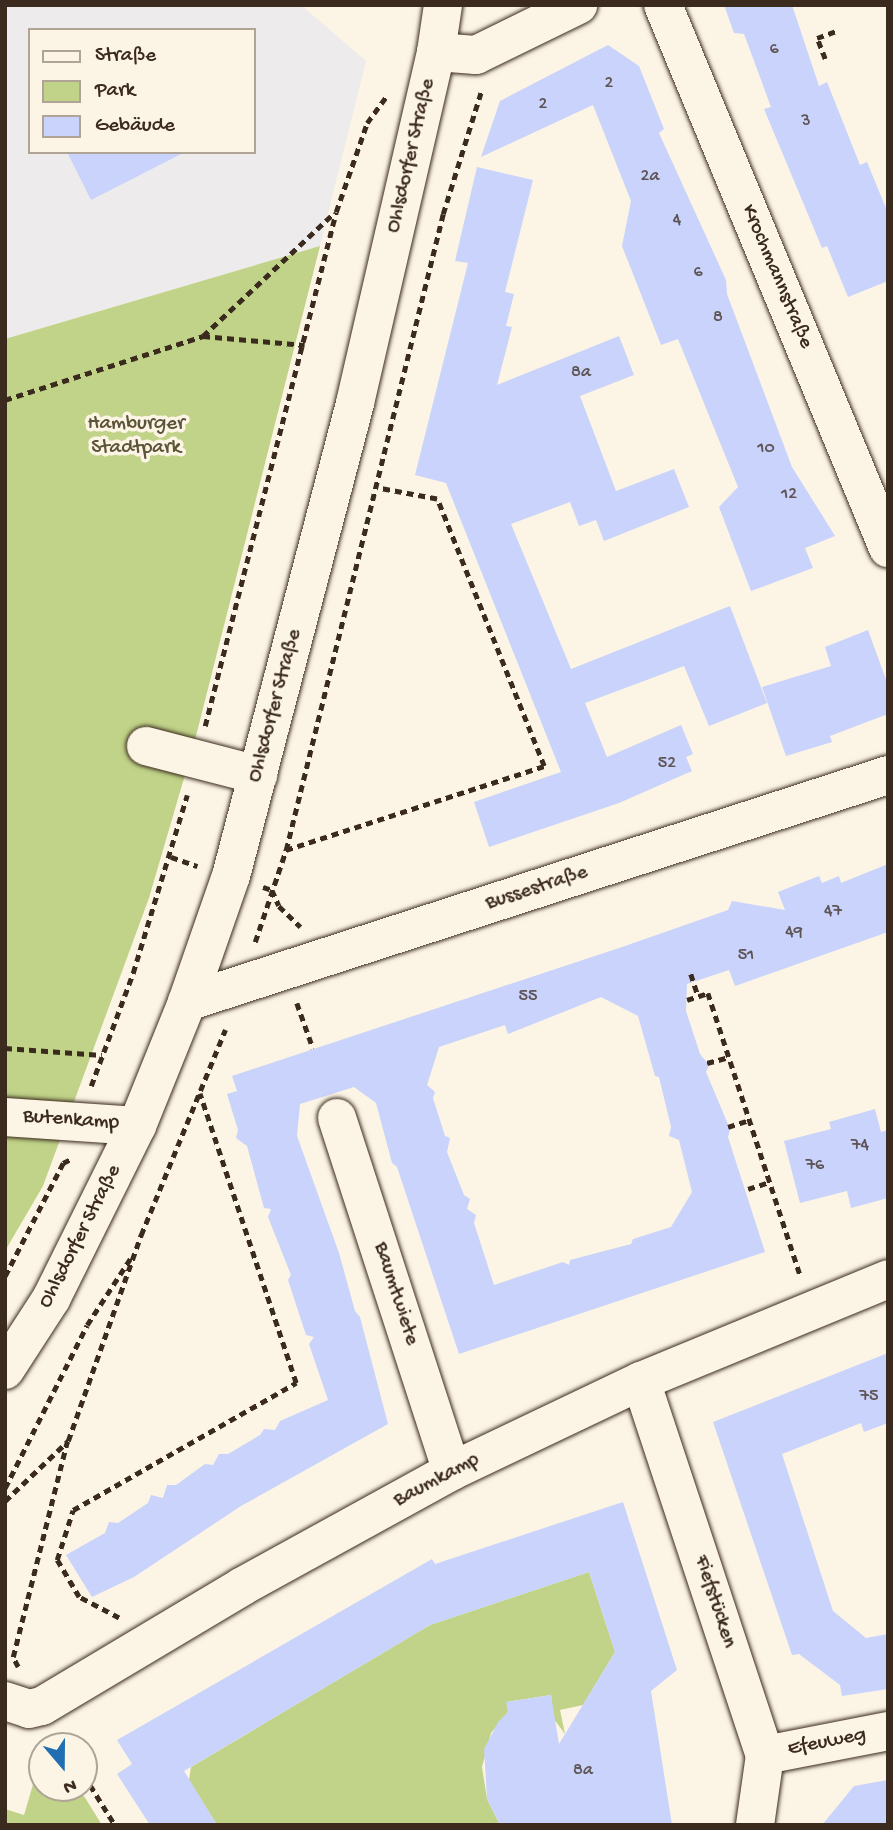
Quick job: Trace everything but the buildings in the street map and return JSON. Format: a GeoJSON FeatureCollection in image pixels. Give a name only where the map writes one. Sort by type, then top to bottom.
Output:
{"type":"FeatureCollection","features":[{"type":"Feature","properties":{"kind":"street","name":"Ohlsdorfer Straße"},"geometry":{"type":"LineString","coordinates":[[5,1370],[51,1299],[137,1126],[187,1002],[231,876],[355,403],[436,52],[443,5]]}},
{"type":"Feature","properties":{"kind":"street"},"geometry":{"type":"LineString","coordinates":[[436,52],[476,55],[578,5]]}},
{"type":"Feature","properties":{"kind":"street","name":"Krochmannstraße"},"geometry":{"type":"LineString","coordinates":[[663,5],[888,548]]}},
{"type":"Feature","properties":{"kind":"street"},"geometry":{"type":"LineString","coordinates":[[146,746],[258,775]]}},
{"type":"Feature","properties":{"kind":"street","name":"Bussestraße"},"geometry":{"type":"LineString","coordinates":[[187,1002],[888,775]]}},
{"type":"Feature","properties":{"kind":"street","name":"Butenkamp"},"geometry":{"type":"LineString","coordinates":[[5,1117],[137,1126]]}},
{"type":"Feature","properties":{"kind":"street","name":"Baumtwiete"},"geometry":{"type":"LineString","coordinates":[[337,1118],[452,1471]]}},
{"type":"Feature","properties":{"kind":"street","name":"Baumkamp"},"geometry":{"type":"LineString","coordinates":[[15,1690],[29,1709],[42,1706],[156,1638],[452,1471],[641,1381],[811,1308],[888,1279]]}},
{"type":"Feature","properties":{"kind":"street","name":"Fiefstücken"},"geometry":{"type":"LineString","coordinates":[[641,1381],[765,1755],[755,1825]]}},
{"type":"Feature","properties":{"kind":"street","name":"Efeuweg"},"geometry":{"type":"LineString","coordinates":[[765,1755],[888,1731]]}},
{"type":"Feature","properties":{"kind":"path"},"geometry":{"type":"LineString","coordinates":[[825,59],[817,38],[836,31]]}},
{"type":"Feature","properties":{"kind":"path"},"geometry":{"type":"LineString","coordinates":[[251,953],[286,850],[378,488],[443,215],[468,122],[485,84]]}},
{"type":"Feature","properties":{"kind":"path"},"geometry":{"type":"LineString","coordinates":[[5,400],[203,336],[305,345],[335,212],[367,123],[388,94]]}},
{"type":"Feature","properties":{"kind":"path"},"geometry":{"type":"LineString","coordinates":[[203,336],[335,212]]}},
{"type":"Feature","properties":{"kind":"path"},"geometry":{"type":"LineString","coordinates":[[286,850],[544,766],[437,499],[378,488]]}},
{"type":"Feature","properties":{"kind":"path"},"geometry":{"type":"LineString","coordinates":[[171,857],[203,868]]}},
{"type":"Feature","properties":{"kind":"path"},"geometry":{"type":"LineString","coordinates":[[286,970],[313,1048]]}},
{"type":"Feature","properties":{"kind":"path"},"geometry":{"type":"LineString","coordinates":[[691,974],[698,996]]}},
{"type":"Feature","properties":{"kind":"path"},"geometry":{"type":"LineString","coordinates":[[687,1000],[708,993],[811,1308]]}},
{"type":"Feature","properties":{"kind":"path"},"geometry":{"type":"LineString","coordinates":[[15,1690],[13,1657],[68,1441],[135,1252],[229,1018]]}},
{"type":"Feature","properties":{"kind":"path"},"geometry":{"type":"LineString","coordinates":[[5,1048],[102,1055]]}},
{"type":"Feature","properties":{"kind":"path"},"geometry":{"type":"LineString","coordinates":[[708,1063],[729,1056]]}},
{"type":"Feature","properties":{"kind":"path"},"geometry":{"type":"LineString","coordinates":[[156,1638],[79,1597],[57,1560],[73,1510],[296,1383],[200,1094]]}},
{"type":"Feature","properties":{"kind":"path"},"geometry":{"type":"LineString","coordinates":[[728,1127],[750,1120]]}},
{"type":"Feature","properties":{"kind":"path"},"geometry":{"type":"LineString","coordinates":[[5,1276],[62,1163]]}},
{"type":"Feature","properties":{"kind":"path"},"geometry":{"type":"LineString","coordinates":[[748,1189],[770,1182]]}},
{"type":"Feature","properties":{"kind":"path"},"geometry":{"type":"LineString","coordinates":[[5,1488],[87,1325],[135,1252]]}},
{"type":"Feature","properties":{"kind":"path"},"geometry":{"type":"LineString","coordinates":[[5,1501],[68,1441]]}},
{"type":"Feature","properties":{"kind":"path"},"geometry":{"type":"LineString","coordinates":[[98,1797],[115,1825]]}},
{"type":"Feature","properties":{"kind":"shaded area"},"geometry":{"type":"Polygon","coordinates":[[[6,5],[301,5],[366,61],[320,246],[5,339],[6,5]]]}},
{"type":"Feature","properties":{"kind":"green space","name":"Hamburger Stadtpark"},"geometry":{"type":"Polygon","coordinates":[[[320,246],[194,744],[149,898],[43,1186],[5,1251],[5,339],[320,246]]]}},
{"type":"Feature","properties":{"kind":"green space"},"geometry":{"type":"Polygon","coordinates":[[[589,1572],[615,1652],[583,1705],[560,1710],[565,1734],[545,1707],[552,1706],[551,1695],[507,1702],[508,1712],[491,1733],[482,1767],[487,1799],[500,1825],[217,1825],[189,1780],[191,1767],[430,1625],[589,1572]]]}},
{"type":"Feature","properties":{"kind":"green space"},"geometry":{"type":"Polygon","coordinates":[[[28,1801],[88,1802],[102,1825],[5,1825],[5,1809],[24,1815],[28,1801]]]}}]}
